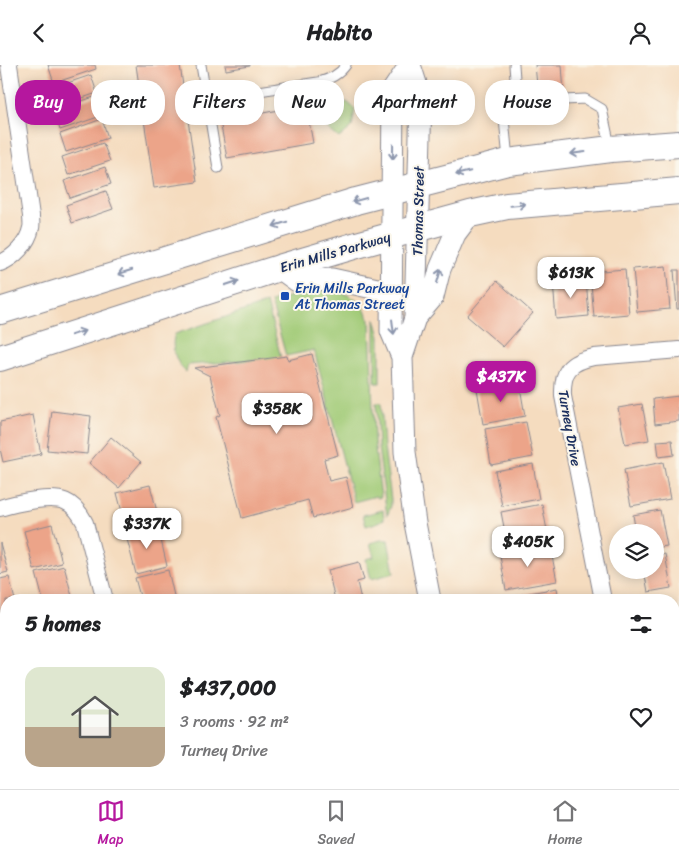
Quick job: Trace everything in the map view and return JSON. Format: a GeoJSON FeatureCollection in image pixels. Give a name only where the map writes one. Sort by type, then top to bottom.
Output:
{"type":"FeatureCollection","features":[{"type":"Feature","properties":{"kind":"main road"},"geometry":{"type":"LineString","coordinates":[[0,311],[342,205],[508,162],[611,149],[679,144]]}},
{"type":"Feature","properties":{"kind":"main road","name":"Erin Mills Parkway"},"geometry":{"type":"LineString","coordinates":[[0,358],[279,268],[470,214],[507,206],[679,191]]}},
{"type":"Feature","properties":{"kind":"street"},"geometry":{"type":"LineString","coordinates":[[0,263],[16,253],[25,242],[32,228],[9,65]]}},
{"type":"Feature","properties":{"kind":"street","name":"Thomas Street"},"geometry":{"type":"LineString","coordinates":[[410,65],[421,99],[415,318],[402,357],[405,452],[415,523],[429,594]]}},
{"type":"Feature","properties":{"kind":"street","name":"Thomas Street"},"geometry":{"type":"LineString","coordinates":[[402,357],[391,331],[393,90],[410,65]]}},
{"type":"Feature","properties":{"kind":"street"},"geometry":{"type":"LineString","coordinates":[[415,318],[433,297],[440,269],[455,234],[470,214]]}},
{"type":"Feature","properties":{"kind":"street"},"geometry":{"type":"LineString","coordinates":[[279,268],[297,281],[332,279],[382,290],[392,296]]}},
{"type":"Feature","properties":{"kind":"street","name":"Turney Drive"},"geometry":{"type":"LineString","coordinates":[[601,594],[562,383],[572,365],[581,360],[594,357],[679,350]]}},
{"type":"Feature","properties":{"kind":"street"},"geometry":{"type":"LineString","coordinates":[[0,508],[14,503],[51,498],[62,499],[72,505],[80,513],[85,523],[103,594]]}},
{"type":"Feature","properties":{"kind":"lane"},"geometry":{"type":"LineString","coordinates":[[201,65],[203,80]]}},
{"type":"Feature","properties":{"kind":"lane"},"geometry":{"type":"LineString","coordinates":[[264,90],[329,79],[338,75],[346,65]]}},
{"type":"Feature","properties":{"kind":"lane"},"geometry":{"type":"LineString","coordinates":[[514,65],[515,80]]}},
{"type":"Feature","properties":{"kind":"lane"},"geometry":{"type":"LineString","coordinates":[[569,101],[585,99],[602,109],[611,149]]}},
{"type":"Feature","properties":{"kind":"lane"},"geometry":{"type":"LineString","coordinates":[[211,125],[218,168]]}},
{"type":"Feature","properties":{"kind":"lane"},"geometry":{"type":"LineString","coordinates":[[505,125],[508,162]]}},
{"type":"Feature","properties":{"kind":"green space"},"geometry":{"type":"Polygon","coordinates":[[[347,102],[354,108],[354,115],[352,127],[339,138],[328,129],[327,125],[344,125],[344,103],[347,102]]]}},
{"type":"Feature","properties":{"kind":"green space"},"geometry":{"type":"Polygon","coordinates":[[[327,289],[353,298],[363,307],[370,320],[374,440],[381,497],[377,498],[376,496],[354,502],[314,350],[286,356],[271,302],[307,291],[327,289]]]}},
{"type":"Feature","properties":{"kind":"green space"},"geometry":{"type":"Polygon","coordinates":[[[267,303],[281,358],[188,365],[186,372],[182,369],[175,355],[173,344],[175,334],[267,303]]]}},
{"type":"Feature","properties":{"kind":"green space"},"geometry":{"type":"Polygon","coordinates":[[[375,318],[380,337],[380,383],[375,383],[375,318]]]}},
{"type":"Feature","properties":{"kind":"green space"},"geometry":{"type":"Polygon","coordinates":[[[376,403],[381,403],[384,447],[391,499],[391,506],[387,516],[378,447],[376,403]]]}},
{"type":"Feature","properties":{"kind":"green space"},"geometry":{"type":"Polygon","coordinates":[[[383,510],[384,519],[366,526],[363,515],[383,510]]]}},
{"type":"Feature","properties":{"kind":"green space"},"geometry":{"type":"Polygon","coordinates":[[[388,540],[394,573],[371,579],[366,559],[374,557],[370,543],[388,540]]]}},
{"type":"Feature","properties":{"kind":"building"},"geometry":{"type":"Polygon","coordinates":[[[48,65],[95,65],[96,69],[63,80],[53,80],[48,65]]]}},
{"type":"Feature","properties":{"kind":"building"},"geometry":{"type":"Polygon","coordinates":[[[136,65],[180,65],[182,80],[175,80],[175,125],[189,125],[197,182],[154,188],[145,125],[165,125],[165,80],[138,80],[136,65]]]}},
{"type":"Feature","properties":{"kind":"building"},"geometry":{"type":"Polygon","coordinates":[[[225,65],[250,65],[250,66],[226,70],[225,65]]]}},
{"type":"Feature","properties":{"kind":"building"},"geometry":{"type":"Polygon","coordinates":[[[535,65],[562,65],[563,80],[536,80],[535,65]]]}},
{"type":"Feature","properties":{"kind":"building"},"geometry":{"type":"Polygon","coordinates":[[[91,75],[93,80],[91,80],[91,95],[81,98],[81,80],[76,80],[91,75]]]}},
{"type":"Feature","properties":{"kind":"building"},"geometry":{"type":"Polygon","coordinates":[[[91,98],[91,119],[81,123],[81,101],[91,98]]]}},
{"type":"Feature","properties":{"kind":"building"},"geometry":{"type":"Polygon","coordinates":[[[274,111],[274,125],[310,125],[313,143],[227,158],[221,125],[264,125],[264,113],[274,111]]]}},
{"type":"Feature","properties":{"kind":"building"},"geometry":{"type":"Polygon","coordinates":[[[91,123],[91,125],[104,125],[108,138],[66,152],[60,134],[91,123]]]}},
{"type":"Feature","properties":{"kind":"building"},"geometry":{"type":"Polygon","coordinates":[[[58,125],[75,125],[60,130],[58,125]]]}},
{"type":"Feature","properties":{"kind":"building"},"geometry":{"type":"Polygon","coordinates":[[[103,143],[110,161],[68,175],[62,157],[103,143]]]}},
{"type":"Feature","properties":{"kind":"building"},"geometry":{"type":"Polygon","coordinates":[[[105,167],[111,184],[70,198],[64,181],[105,167]]]}},
{"type":"Feature","properties":{"kind":"building"},"geometry":{"type":"Polygon","coordinates":[[[106,191],[113,209],[72,223],[66,205],[106,191]]]}},
{"type":"Feature","properties":{"kind":"building"},"geometry":{"type":"Polygon","coordinates":[[[666,266],[670,309],[637,312],[633,269],[666,266]]]}},
{"type":"Feature","properties":{"kind":"building"},"geometry":{"type":"Polygon","coordinates":[[[625,269],[629,314],[594,317],[590,272],[625,269]]]}},
{"type":"Feature","properties":{"kind":"building"},"geometry":{"type":"Polygon","coordinates":[[[674,270],[679,270],[679,309],[677,309],[674,270]]]}},
{"type":"Feature","properties":{"kind":"building"},"geometry":{"type":"Polygon","coordinates":[[[586,279],[589,316],[556,319],[553,282],[586,279]]]}},
{"type":"Feature","properties":{"kind":"building"},"geometry":{"type":"Polygon","coordinates":[[[497,281],[533,313],[503,347],[467,316],[497,281]]]}},
{"type":"Feature","properties":{"kind":"building"},"geometry":{"type":"Polygon","coordinates":[[[312,354],[338,455],[324,459],[329,481],[346,477],[353,507],[313,518],[308,500],[242,518],[216,417],[220,415],[210,376],[194,368],[287,356],[288,360],[312,354]]]}},
{"type":"Feature","properties":{"kind":"building"},"geometry":{"type":"Polygon","coordinates":[[[519,381],[525,416],[483,424],[477,389],[519,381]]]}},
{"type":"Feature","properties":{"kind":"building"},"geometry":{"type":"Polygon","coordinates":[[[679,396],[679,421],[655,424],[653,399],[679,396]]]}},
{"type":"Feature","properties":{"kind":"building"},"geometry":{"type":"Polygon","coordinates":[[[642,404],[649,440],[625,444],[618,408],[642,404]]]}},
{"type":"Feature","properties":{"kind":"building"},"geometry":{"type":"Polygon","coordinates":[[[52,411],[91,416],[87,454],[47,450],[52,411]]]}},
{"type":"Feature","properties":{"kind":"building"},"geometry":{"type":"Polygon","coordinates":[[[33,415],[41,454],[3,462],[0,449],[0,422],[33,415]]]}},
{"type":"Feature","properties":{"kind":"building"},"geometry":{"type":"Polygon","coordinates":[[[526,422],[533,457],[491,465],[485,429],[526,422]]]}},
{"type":"Feature","properties":{"kind":"building"},"geometry":{"type":"Polygon","coordinates":[[[111,437],[141,462],[119,488],[89,463],[111,437]]]}},
{"type":"Feature","properties":{"kind":"building"},"geometry":{"type":"Polygon","coordinates":[[[672,440],[674,455],[659,457],[657,441],[672,440]]]}},
{"type":"Feature","properties":{"kind":"building"},"geometry":{"type":"Polygon","coordinates":[[[663,462],[670,499],[631,506],[624,470],[663,462]]]}},
{"type":"Feature","properties":{"kind":"building"},"geometry":{"type":"Polygon","coordinates":[[[533,464],[539,499],[502,506],[495,471],[533,464]]]}},
{"type":"Feature","properties":{"kind":"building"},"geometry":{"type":"Polygon","coordinates":[[[150,485],[160,523],[127,531],[117,493],[150,485]]]}},
{"type":"Feature","properties":{"kind":"building"},"geometry":{"type":"Polygon","coordinates":[[[542,504],[549,541],[508,548],[501,512],[542,504]]]}},
{"type":"Feature","properties":{"kind":"building"},"geometry":{"type":"Polygon","coordinates":[[[660,510],[663,524],[634,524],[633,515],[660,510]]]}},
{"type":"Feature","properties":{"kind":"building"},"geometry":{"type":"Polygon","coordinates":[[[52,524],[62,563],[34,570],[24,531],[52,524]]]}},
{"type":"Feature","properties":{"kind":"building"},"geometry":{"type":"Polygon","coordinates":[[[158,527],[167,566],[136,574],[126,535],[158,527]]]}},
{"type":"Feature","properties":{"kind":"building"},"geometry":{"type":"Polygon","coordinates":[[[664,531],[667,546],[664,546],[664,531]]]}},
{"type":"Feature","properties":{"kind":"building"},"geometry":{"type":"Polygon","coordinates":[[[0,543],[8,572],[0,574],[0,543]]]}},
{"type":"Feature","properties":{"kind":"building"},"geometry":{"type":"Polygon","coordinates":[[[550,546],[557,581],[506,590],[500,556],[550,546]]]}},
{"type":"Feature","properties":{"kind":"building"},"geometry":{"type":"Polygon","coordinates":[[[664,554],[671,588],[648,592],[646,579],[664,579],[664,554]]]}},
{"type":"Feature","properties":{"kind":"building"},"geometry":{"type":"Polygon","coordinates":[[[359,562],[364,580],[357,582],[360,594],[334,594],[328,570],[359,562]]]}},
{"type":"Feature","properties":{"kind":"building"},"geometry":{"type":"Polygon","coordinates":[[[64,566],[71,594],[41,594],[36,573],[64,566]]]}},
{"type":"Feature","properties":{"kind":"building"},"geometry":{"type":"Polygon","coordinates":[[[168,570],[174,594],[139,594],[135,578],[168,570]]]}},
{"type":"Feature","properties":{"kind":"building"},"geometry":{"type":"Polygon","coordinates":[[[9,577],[13,594],[0,594],[0,579],[9,577]]]}},
{"type":"Feature","properties":{"kind":"building"},"geometry":{"type":"Polygon","coordinates":[[[557,588],[558,594],[524,594],[557,588]]]}},
{"type":"Feature","properties":{"kind":"place","name":"Erin Mills Parkway At Thomas Street"},"geometry":{"type":"Point","coordinates":[285,296]}}]}
